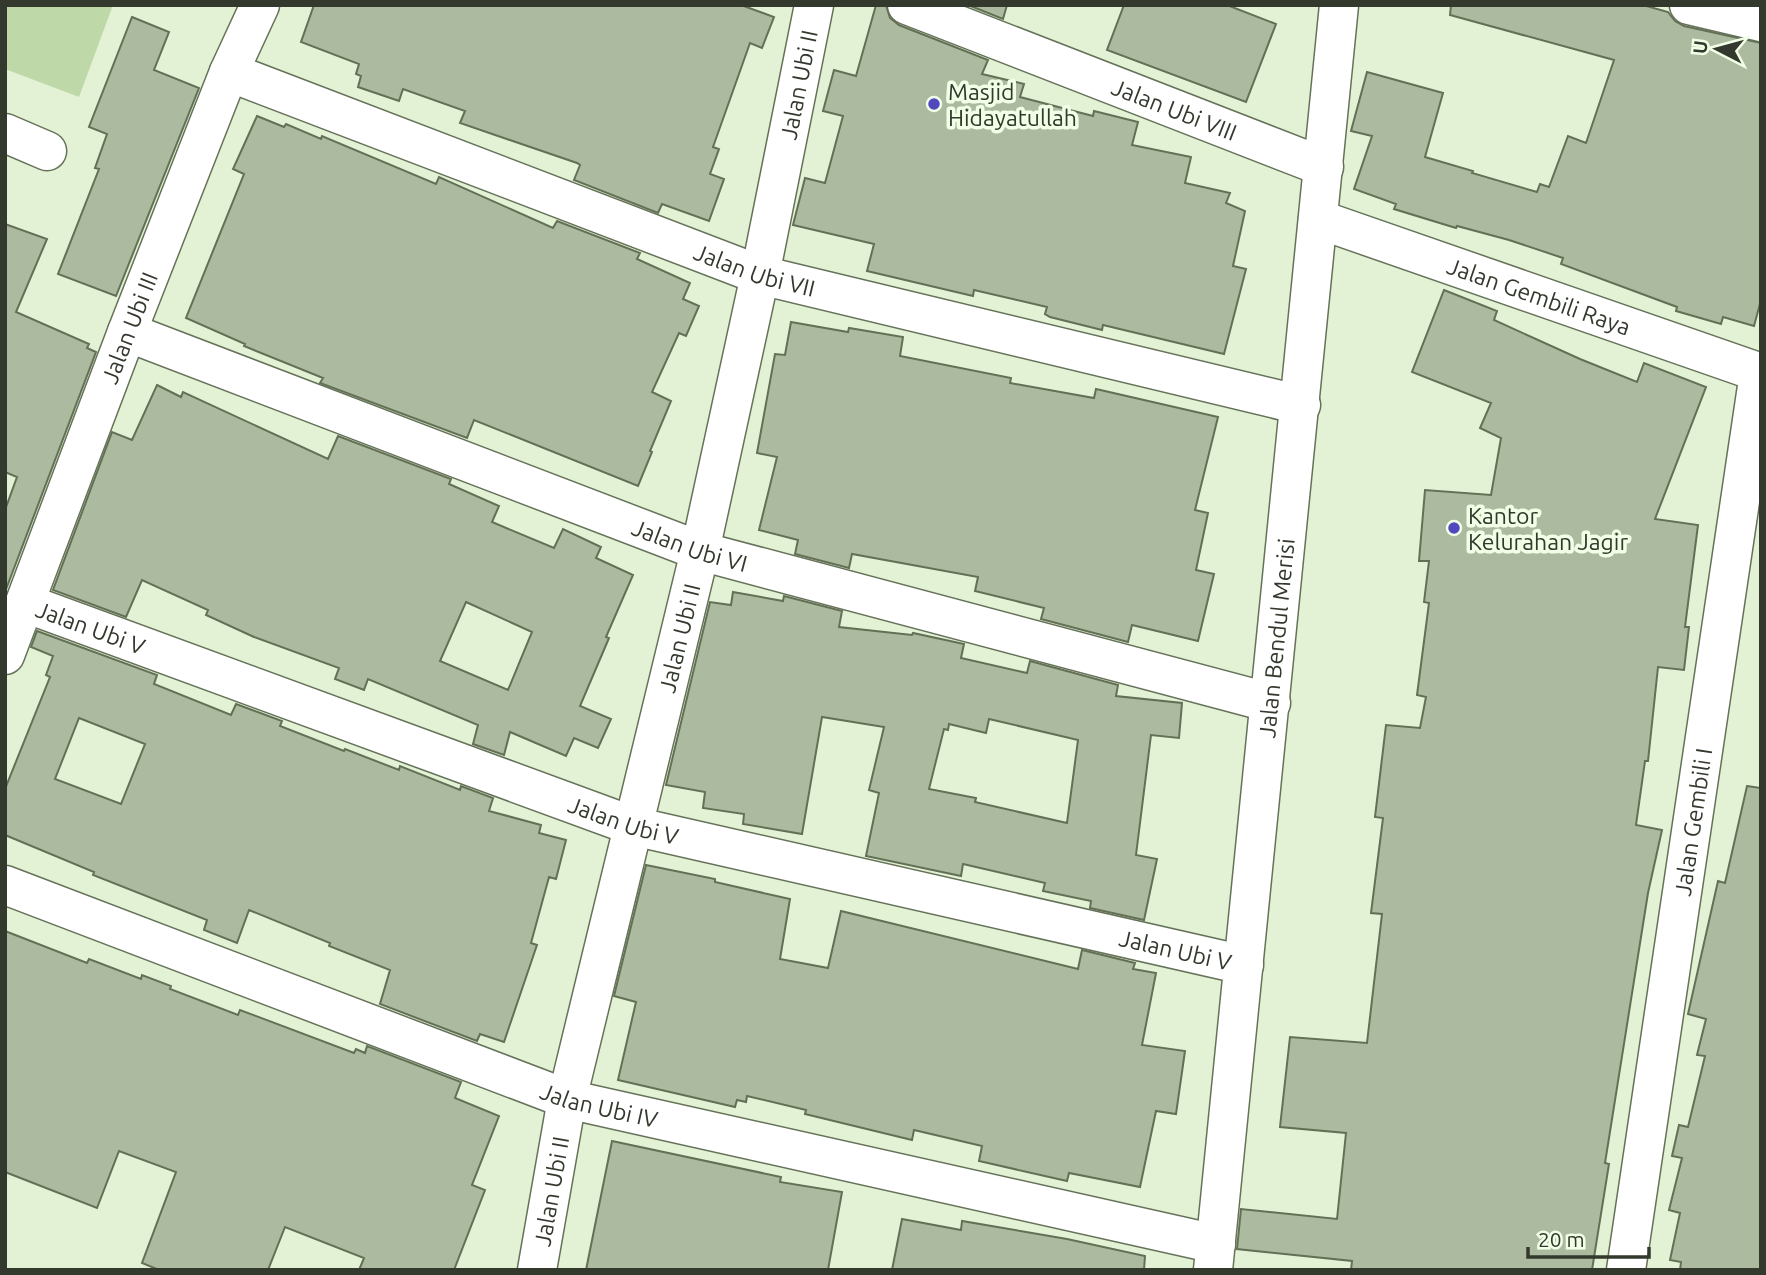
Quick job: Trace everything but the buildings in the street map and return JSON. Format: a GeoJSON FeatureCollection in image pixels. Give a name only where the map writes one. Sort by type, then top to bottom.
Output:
{"type":"FeatureCollection","features":[{"type":"Feature","properties":{"kind":"street","name":"Jalan Ubi III"},"geometry":{"type":"LineString","coordinates":[[5,655],[229,72],[260,5]]}},
{"type":"Feature","properties":{"kind":"street","name":"Jalan Ubi II"},"geometry":{"type":"LineString","coordinates":[[537,1270],[567,1099],[700,551],[760,275],[814,5]]}},
{"type":"Feature","properties":{"kind":"street","name":"Jalan Ubi VIII"},"geometry":{"type":"LineString","coordinates":[[907,5],[1324,167]]}},
{"type":"Feature","properties":{"kind":"street","name":"Jalan Bendul Merisi"},"geometry":{"type":"LineString","coordinates":[[1215,1257],[1339,5]]}},
{"type":"Feature","properties":{"kind":"street"},"geometry":{"type":"LineString","coordinates":[[1689,5],[1761,22]]}},
{"type":"Feature","properties":{"kind":"street","name":"Jalan Ubi VII"},"geometry":{"type":"LineString","coordinates":[[229,72],[760,275],[1301,405]]}},
{"type":"Feature","properties":{"kind":"street"},"geometry":{"type":"LineString","coordinates":[[5,133],[47,151]]}},
{"type":"Feature","properties":{"kind":"street","name":"Jalan Gembili Raya"},"geometry":{"type":"LineString","coordinates":[[1318,219],[1760,373]]}},
{"type":"Feature","properties":{"kind":"street","name":"Jalan Ubi VI"},"geometry":{"type":"LineString","coordinates":[[127,332],[700,551],[1271,703]]}},
{"type":"Feature","properties":{"kind":"street","name":"Jalan Gembili I"},"geometry":{"type":"LineString","coordinates":[[1626,1270],[1760,373]]}},
{"type":"Feature","properties":{"kind":"street","name":"Jalan Ubi V"},"geometry":{"type":"LineString","coordinates":[[25,603],[633,826],[1244,965]]}},
{"type":"Feature","properties":{"kind":"street","name":"Jalan Ubi IV"},"geometry":{"type":"LineString","coordinates":[[5,885],[567,1099],[1215,1257]]}},
{"type":"Feature","properties":{"kind":"green space"},"geometry":{"type":"Polygon","coordinates":[[[5,5],[113,5],[79,97],[5,69],[5,5]]]}},
{"type":"Feature","properties":{"kind":"place","name":"Masjid Hidayatullah"},"geometry":{"type":"Point","coordinates":[934,104]}},
{"type":"Feature","properties":{"kind":"place","name":"Kantor Kelurahan Jagir"},"geometry":{"type":"Point","coordinates":[1454,528]}}]}
